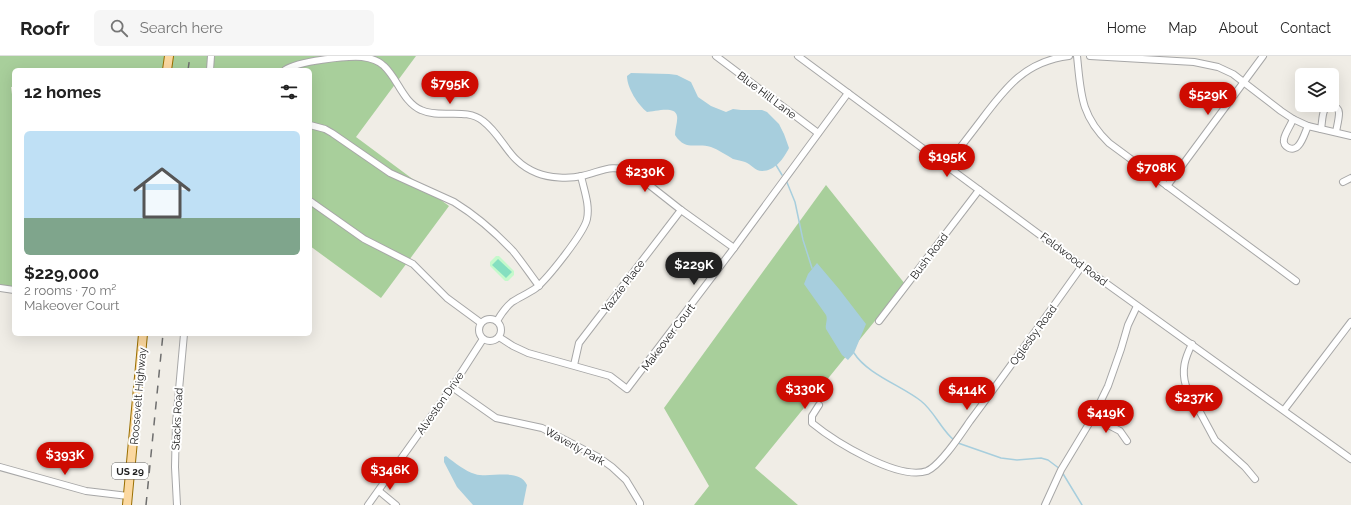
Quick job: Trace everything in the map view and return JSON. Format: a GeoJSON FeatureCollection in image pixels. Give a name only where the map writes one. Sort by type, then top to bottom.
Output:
{"type":"FeatureCollection","features":[{"type":"Feature","properties":{"kind":"main road"},"geometry":{"type":"LineString","coordinates":[[167,68],[169,56]]}},
{"type":"Feature","properties":{"kind":"main road","name":"Roosevelt Highway"},"geometry":{"type":"LineString","coordinates":[[128,505],[143,336]]}},
{"type":"Feature","properties":{"kind":"street"},"geometry":{"type":"LineString","coordinates":[[210,68],[211,56]]}},
{"type":"Feature","properties":{"kind":"street"},"geometry":{"type":"LineString","coordinates":[[289,68],[300,63],[350,56],[367,58],[379,62],[387,69],[405,95],[417,108],[429,113],[465,114],[479,118],[489,126],[514,159],[531,171],[541,175],[564,178],[581,176],[606,168],[626,169],[634,173],[680,210],[734,248]]}},
{"type":"Feature","properties":{"kind":"street"},"geometry":{"type":"LineString","coordinates":[[379,62],[383,56]]}},
{"type":"Feature","properties":{"kind":"street","name":"Blue Hill Lane"},"geometry":{"type":"LineString","coordinates":[[716,56],[818,133]]}},
{"type":"Feature","properties":{"kind":"street","name":"Feldwood Road"},"geometry":{"type":"LineString","coordinates":[[798,56],[1082,266],[1351,459]]}},
{"type":"Feature","properties":{"kind":"street"},"geometry":{"type":"LineString","coordinates":[[946,166],[1002,93],[1015,79],[1029,69],[1043,62],[1069,56]]}},
{"type":"Feature","properties":{"kind":"street"},"geometry":{"type":"LineString","coordinates":[[1077,56],[1082,99],[1086,113],[1094,126],[1109,143],[1296,281]]}},
{"type":"Feature","properties":{"kind":"street"},"geometry":{"type":"LineString","coordinates":[[1090,56],[1164,58],[1214,66],[1233,74],[1293,119],[1308,126],[1351,136]]}},
{"type":"Feature","properties":{"kind":"street"},"geometry":{"type":"LineString","coordinates":[[1167,186],[1263,56]]}},
{"type":"Feature","properties":{"kind":"street","name":"Makeover Court"},"geometry":{"type":"LineString","coordinates":[[499,337],[528,353],[610,376],[627,389],[734,248],[848,93]]}},
{"type":"Feature","properties":{"kind":"street"},"geometry":{"type":"LineString","coordinates":[[1321,129],[1324,110],[1328,106],[1332,106],[1337,108],[1340,112],[1336,132]]}},
{"type":"Feature","properties":{"kind":"street"},"geometry":{"type":"LineString","coordinates":[[1293,119],[1284,139],[1284,145],[1288,148],[1293,149],[1298,146],[1308,126]]}},
{"type":"Feature","properties":{"kind":"street"},"geometry":{"type":"LineString","coordinates":[[312,126],[325,129],[332,133],[390,173],[454,202],[469,211],[514,252],[539,286]]}},
{"type":"Feature","properties":{"kind":"street"},"geometry":{"type":"LineString","coordinates":[[497,321],[506,307],[512,302],[544,282],[582,232],[587,220],[588,208],[581,176]]}},
{"type":"Feature","properties":{"kind":"street"},"geometry":{"type":"LineString","coordinates":[[1343,182],[1351,178]]}},
{"type":"Feature","properties":{"kind":"street","name":"Bush Road"},"geometry":{"type":"LineString","coordinates":[[879,321],[979,190]]}},
{"type":"Feature","properties":{"kind":"street"},"geometry":{"type":"LineString","coordinates":[[312,202],[364,239],[413,264],[446,298],[481,323]]}},
{"type":"Feature","properties":{"kind":"street","name":"Yazzie Place"},"geometry":{"type":"LineString","coordinates":[[574,366],[579,343],[680,210]]}},
{"type":"Feature","properties":{"kind":"street","name":"Oglesby Road"},"geometry":{"type":"LineString","coordinates":[[819,405],[812,416],[812,423],[850,449],[882,465],[906,471],[926,471],[933,467],[948,452],[1082,266]]}},
{"type":"Feature","properties":{"kind":"street"},"geometry":{"type":"LineString","coordinates":[[0,288],[12,290]]}},
{"type":"Feature","properties":{"kind":"street"},"geometry":{"type":"LineString","coordinates":[[1045,505],[1062,470],[1093,417],[1108,386],[1128,325],[1137,306]]}},
{"type":"Feature","properties":{"kind":"street"},"geometry":{"type":"LineString","coordinates":[[486,319],[493,319],[497,321],[501,327],[499,337],[491,341],[483,339],[479,331],[481,323],[486,319]]}},
{"type":"Feature","properties":{"kind":"street"},"geometry":{"type":"LineString","coordinates":[[1284,410],[1351,322]]}},
{"type":"Feature","properties":{"kind":"street","name":"Stacks Road"},"geometry":{"type":"LineString","coordinates":[[177,505],[175,467],[176,423],[184,336]]}},
{"type":"Feature","properties":{"kind":"street","name":"Alveston Drive"},"geometry":{"type":"LineString","coordinates":[[368,505],[452,387],[483,339]]}},
{"type":"Feature","properties":{"kind":"street"},"geometry":{"type":"LineString","coordinates":[[1192,344],[1186,356],[1183,369],[1183,377],[1186,386],[1215,440],[1245,467],[1255,479]]}},
{"type":"Feature","properties":{"kind":"street","name":"Waverly Park"},"geometry":{"type":"LineString","coordinates":[[452,387],[496,418],[542,428],[598,457],[626,480],[640,505]]}},
{"type":"Feature","properties":{"kind":"street"},"geometry":{"type":"LineString","coordinates":[[1093,417],[1120,431],[1127,441]]}},
{"type":"Feature","properties":{"kind":"street"},"geometry":{"type":"LineString","coordinates":[[0,467],[86,491],[128,496]]}},
{"type":"Feature","properties":{"kind":"street"},"geometry":{"type":"LineString","coordinates":[[379,491],[396,505]]}},
{"type":"Feature","properties":{"kind":"green space"},"geometry":{"type":"Polygon","coordinates":[[[0,56],[416,56],[356,137],[449,206],[381,298],[312,247],[312,68],[12,68],[12,287],[0,285],[0,56]]]}},
{"type":"Feature","properties":{"kind":"green space"},"geometry":{"type":"Polygon","coordinates":[[[826,185],[905,284],[755,468],[798,505],[694,505],[709,486],[664,408],[826,185]]]}},
{"type":"Feature","properties":{"kind":"green space"},"geometry":{"type":"Polygon","coordinates":[[[496,256],[499,256],[514,271],[514,275],[508,281],[505,281],[490,266],[490,262],[496,256]]]}},
{"type":"Feature","properties":{"kind":"green space"},"geometry":{"type":"Polygon","coordinates":[[[498,259],[512,272],[506,278],[492,265],[498,259]]]}},
{"type":"Feature","properties":{"kind":"water"},"geometry":{"type":"Polygon","coordinates":[[[631,73],[677,75],[691,82],[698,97],[711,106],[726,112],[733,109],[762,110],[767,112],[779,124],[789,148],[782,160],[775,166],[771,169],[762,171],[757,170],[745,162],[733,159],[711,147],[687,145],[679,140],[675,135],[677,116],[675,113],[668,110],[647,112],[637,101],[627,81],[627,76],[631,73]]]}},
{"type":"Feature","properties":{"kind":"water"},"geometry":{"type":"Polygon","coordinates":[[[817,263],[866,324],[854,353],[848,360],[842,355],[826,329],[826,315],[804,284],[808,274],[817,263]]]}},
{"type":"Feature","properties":{"kind":"water"},"geometry":{"type":"Polygon","coordinates":[[[446,456],[471,473],[481,475],[517,476],[527,485],[523,505],[473,505],[457,487],[444,462],[444,457],[446,456]]]}},
{"type":"Feature","properties":{"kind":"waterway"},"geometry":{"type":"LineString","coordinates":[[776,165],[782,175]]}},
{"type":"Feature","properties":{"kind":"waterway"},"geometry":{"type":"LineString","coordinates":[[786,180],[795,202],[803,240],[812,268]]}},
{"type":"Feature","properties":{"kind":"waterway"},"geometry":{"type":"LineString","coordinates":[[854,353],[867,367],[913,395],[926,405],[950,437],[955,441]]}},
{"type":"Feature","properties":{"kind":"waterway"},"geometry":{"type":"LineString","coordinates":[[958,443],[1001,458],[1017,460],[1041,458],[1048,460],[1060,469]]}},
{"type":"Feature","properties":{"kind":"waterway"},"geometry":{"type":"LineString","coordinates":[[1062,472],[1082,505]]}},
{"type":"Feature","properties":{"kind":"railway"},"geometry":{"type":"LineString","coordinates":[[188,68],[190,56]]}},
{"type":"Feature","properties":{"kind":"railway"},"geometry":{"type":"LineString","coordinates":[[146,505],[163,336]]}}]}
